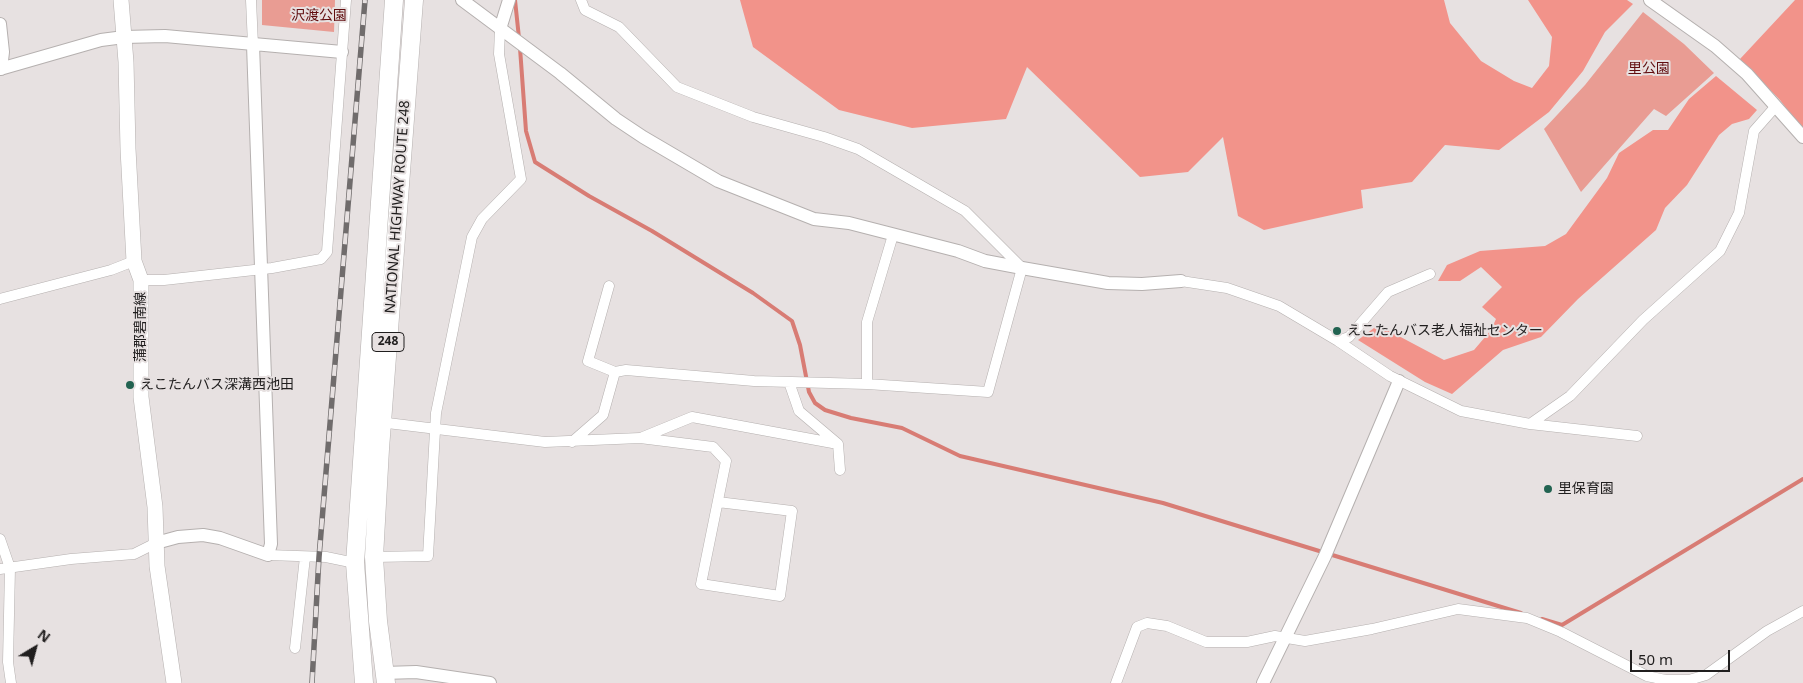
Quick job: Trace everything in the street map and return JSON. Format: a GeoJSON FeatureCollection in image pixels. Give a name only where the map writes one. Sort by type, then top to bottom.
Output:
{"type":"FeatureCollection","features":[{"type":"Feature","properties":{"kind":"highway","name":"NATIONAL HIGHWAY ROUTE 248"},"geometry":{"type":"LineString","coordinates":[[364,683],[354,563],[394,0]]}},
{"type":"Feature","properties":{"kind":"highway","name":"NATIONAL HIGHWAY ROUTE 248"},"geometry":{"type":"LineString","coordinates":[[385,678],[374,557],[414,0]]}},
{"type":"Feature","properties":{"kind":"main road","name":"蒲郡碧南線"},"geometry":{"type":"LineString","coordinates":[[120,0],[124,37],[134,261],[141,280],[141,397],[155,507],[157,566],[174,683]]}},
{"type":"Feature","properties":{"kind":"street"},"geometry":{"type":"LineString","coordinates":[[251,0],[270,498],[270,544],[268,555]]}},
{"type":"Feature","properties":{"kind":"street"},"geometry":{"type":"LineString","coordinates":[[141,280],[164,280],[314,262],[321,260],[327,252],[346,0]]}},
{"type":"Feature","properties":{"kind":"street"},"geometry":{"type":"LineString","coordinates":[[462,0],[531,51],[616,119],[718,181],[814,219],[849,223],[985,261],[1108,283],[1142,284],[1182,281],[1227,288],[1278,306],[1338,341],[1399,381],[1461,411],[1530,424],[1637,436]]}},
{"type":"Feature","properties":{"kind":"street"},"geometry":{"type":"LineString","coordinates":[[374,557],[428,556],[434,430],[452,330],[472,237],[482,219],[521,179],[499,54],[500,29],[509,0]]}},
{"type":"Feature","properties":{"kind":"street"},"geometry":{"type":"LineString","coordinates":[[581,0],[585,10],[619,27],[677,86],[753,117],[824,137],[858,149],[964,211],[1022,268]]}},
{"type":"Feature","properties":{"kind":"street"},"geometry":{"type":"LineString","coordinates":[[1650,0],[1714,46],[1746,74],[1803,137]]}},
{"type":"Feature","properties":{"kind":"street"},"geometry":{"type":"LineString","coordinates":[[0,24],[3,52],[0,69],[101,40],[124,37],[165,36],[342,52]]}},
{"type":"Feature","properties":{"kind":"street"},"geometry":{"type":"LineString","coordinates":[[1530,424],[1570,396],[1643,320],[1720,251],[1739,213],[1754,131],[1776,106]]}},
{"type":"Feature","properties":{"kind":"street"},"geometry":{"type":"LineString","coordinates":[[867,384],[868,322],[894,235]]}},
{"type":"Feature","properties":{"kind":"street"},"geometry":{"type":"LineString","coordinates":[[0,299],[111,270],[134,261]]}},
{"type":"Feature","properties":{"kind":"street"},"geometry":{"type":"LineString","coordinates":[[609,286],[588,361],[615,372],[626,370],[754,381],[867,384],[988,392],[1022,268]]}},
{"type":"Feature","properties":{"kind":"street"},"geometry":{"type":"LineString","coordinates":[[1338,341],[1349,336],[1388,292],[1430,274]]}},
{"type":"Feature","properties":{"kind":"street"},"geometry":{"type":"LineString","coordinates":[[572,442],[603,415],[615,372]]}},
{"type":"Feature","properties":{"kind":"street"},"geometry":{"type":"LineString","coordinates":[[1263,683],[1287,638],[1328,551],[1399,381]]}},
{"type":"Feature","properties":{"kind":"street"},"geometry":{"type":"LineString","coordinates":[[789,382],[798,411],[838,444],[840,470]]}},
{"type":"Feature","properties":{"kind":"street"},"geometry":{"type":"LineString","coordinates":[[640,438],[692,418],[838,444]]}},
{"type":"Feature","properties":{"kind":"street"},"geometry":{"type":"LineString","coordinates":[[363,419],[434,430],[545,442],[640,438],[713,447],[726,461],[701,584],[780,596],[792,511],[718,502]]}},
{"type":"Feature","properties":{"kind":"street"},"geometry":{"type":"LineString","coordinates":[[5,569],[71,558],[134,554],[156,543],[178,537],[203,535],[220,538],[268,555],[304,558],[326,557],[354,563]]}},
{"type":"Feature","properties":{"kind":"street"},"geometry":{"type":"LineString","coordinates":[[0,539],[5,569],[4,663],[10,683]]}},
{"type":"Feature","properties":{"kind":"street"},"geometry":{"type":"LineString","coordinates":[[295,648],[304,558]]}},
{"type":"Feature","properties":{"kind":"street"},"geometry":{"type":"LineString","coordinates":[[1116,683],[1137,627],[1147,623],[1167,626],[1206,642],[1247,642],[1275,636],[1304,641],[1372,629],[1458,609],[1499,612],[1527,618],[1647,676],[1665,680],[1689,680],[1706,675],[1767,631],[1803,611]]}},
{"type":"Feature","properties":{"kind":"street"},"geometry":{"type":"LineString","coordinates":[[385,678],[416,672],[490,683]]}},
{"type":"Feature","properties":{"kind":"green space","name":"沢渡公園"},"geometry":{"type":"Polygon","coordinates":[[[262,0],[335,0],[334,32],[262,25],[262,0]]]}},
{"type":"Feature","properties":{"kind":"green space","name":"里公園"},"geometry":{"type":"Polygon","coordinates":[[[1643,12],[1684,44],[1714,73],[1666,116],[1654,109],[1581,192],[1544,129],[1585,85],[1643,12]]]}},
{"type":"Feature","properties":{"kind":"shaded area"},"geometry":{"type":"Polygon","coordinates":[[[740,0],[1444,0],[1450,23],[1481,61],[1514,81],[1532,88],[1549,66],[1552,37],[1528,0],[1627,0],[1633,4],[1605,32],[1583,71],[1549,112],[1499,150],[1445,145],[1412,182],[1361,190],[1363,208],[1264,230],[1238,216],[1223,137],[1188,172],[1140,177],[1027,67],[1006,119],[912,128],[839,110],[753,47],[740,0]]]}},
{"type":"Feature","properties":{"kind":"shaded area"},"geometry":{"type":"Polygon","coordinates":[[[1795,0],[1803,0],[1803,131],[1780,100],[1740,59],[1795,0]]]}},
{"type":"Feature","properties":{"kind":"shaded area"},"geometry":{"type":"Polygon","coordinates":[[[1716,76],[1757,110],[1749,119],[1732,124],[1719,135],[1687,185],[1665,208],[1656,230],[1578,299],[1541,337],[1503,350],[1452,394],[1425,382],[1358,340],[1378,325],[1444,360],[1474,350],[1491,330],[1496,319],[1482,307],[1502,287],[1481,267],[1460,281],[1438,281],[1447,265],[1480,251],[1545,246],[1566,234],[1607,178],[1619,153],[1653,130],[1668,130],[1689,99],[1716,76]]]}},
{"type":"Feature","properties":{"kind":"waterway"},"geometry":{"type":"LineString","coordinates":[[515,0],[519,38]]}},
{"type":"Feature","properties":{"kind":"waterway"},"geometry":{"type":"LineString","coordinates":[[520,48],[526,131],[535,162],[753,293],[792,321],[800,345],[809,392],[815,403],[825,410],[851,418],[902,428],[960,456],[1163,503],[1521,613]]}},
{"type":"Feature","properties":{"kind":"waterway"},"geometry":{"type":"LineString","coordinates":[[1542,619],[1562,625],[1803,479]]}},
{"type":"Feature","properties":{"kind":"railway"},"geometry":{"type":"LineString","coordinates":[[312,683],[319,557],[365,0]]}},
{"type":"Feature","properties":{"kind":"place","name":"えこたんバス老人福祉センター"},"geometry":{"type":"Point","coordinates":[1337,331]}},
{"type":"Feature","properties":{"kind":"place","name":"えこたんバス深溝西池田"},"geometry":{"type":"Point","coordinates":[130,385]}},
{"type":"Feature","properties":{"kind":"place","name":"里保育園"},"geometry":{"type":"Point","coordinates":[1548,489]}}]}
